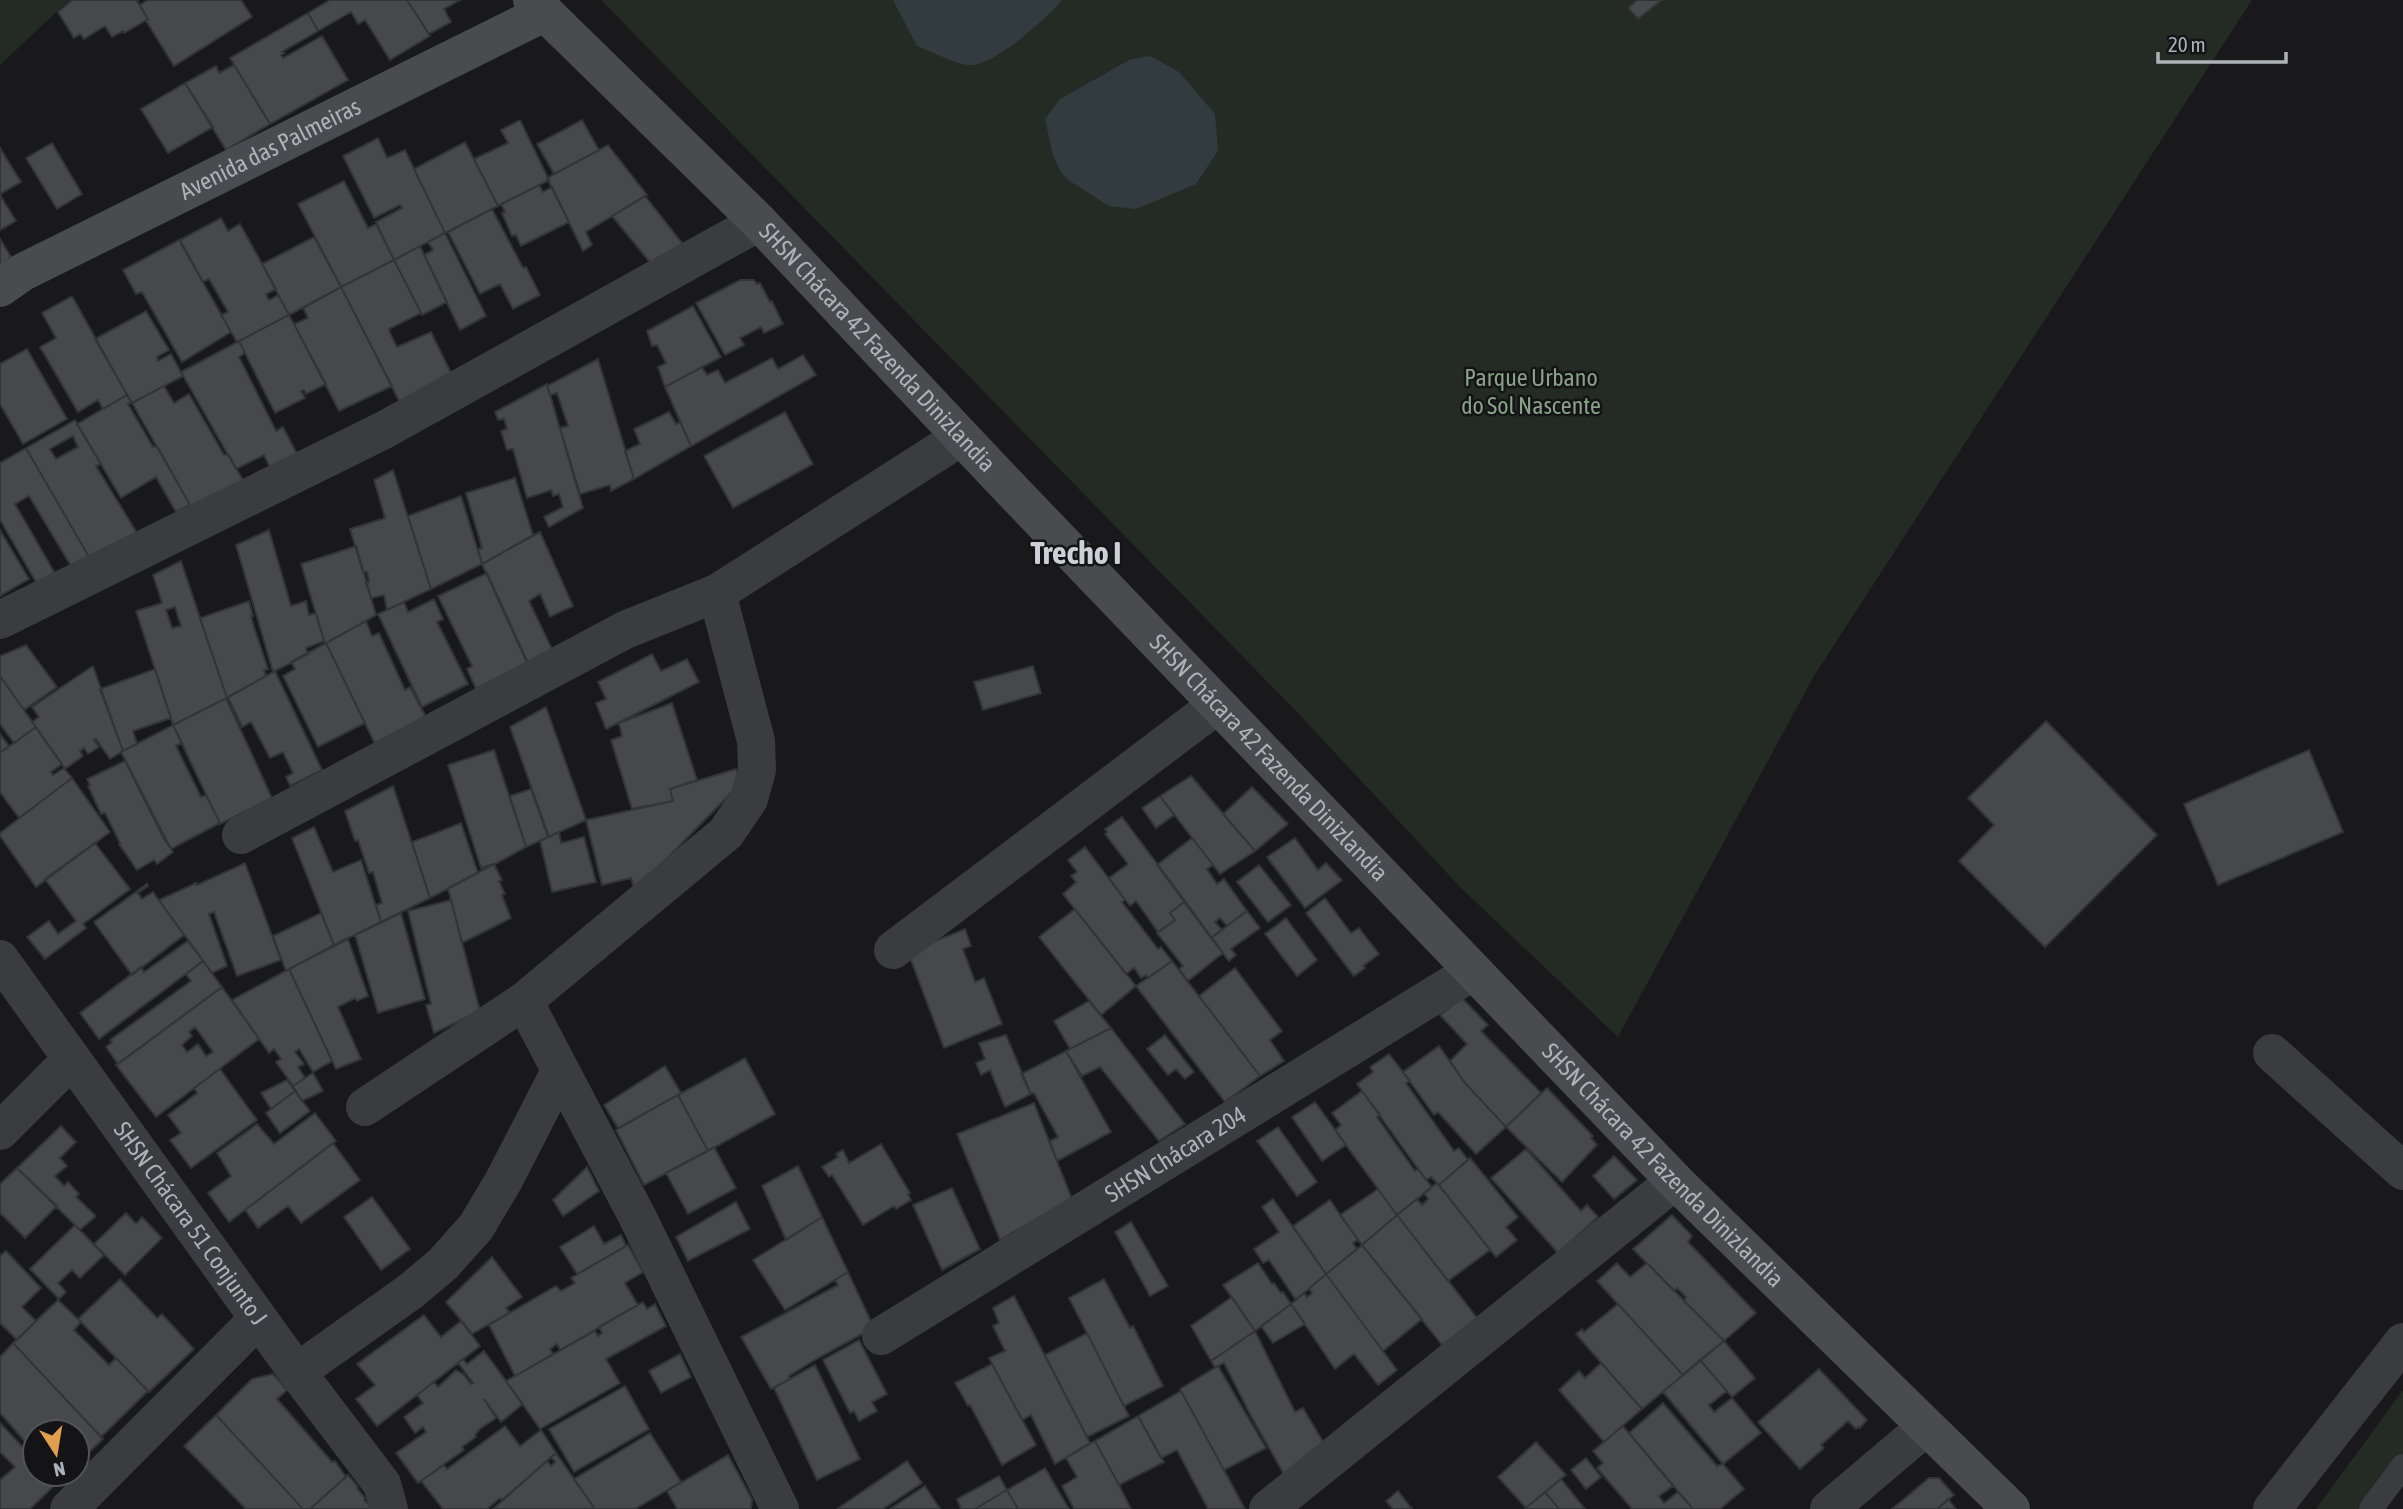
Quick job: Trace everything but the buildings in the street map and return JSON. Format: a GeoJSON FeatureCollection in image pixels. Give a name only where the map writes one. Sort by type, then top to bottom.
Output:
{"type":"FeatureCollection","features":[{"type":"Feature","properties":{"kind":"street","name":"SHSN Chácara 42 Fazenda Dinizlandia"},"geometry":{"type":"LineString","coordinates":[[538,6],[759,222],[1472,972],[1675,1181],[2011,1509]]}},
{"type":"Feature","properties":{"kind":"street","name":"Avenida das Palmeiras"},"geometry":{"type":"LineString","coordinates":[[0,288],[23,272],[538,6]]}},
{"type":"Feature","properties":{"kind":"street"},"geometry":{"type":"LineString","coordinates":[[0,620],[384,430],[759,222]]}},
{"type":"Feature","properties":{"kind":"street"},"geometry":{"type":"LineString","coordinates":[[241,835],[625,630],[717,593],[961,436]]}},
{"type":"Feature","properties":{"kind":"street"},"geometry":{"type":"LineString","coordinates":[[365,1107],[524,1001],[726,833],[749,799],[757,770],[756,741],[717,593]]}},
{"type":"Feature","properties":{"kind":"street"},"geometry":{"type":"LineString","coordinates":[[893,950],[1217,705]]}},
{"type":"Feature","properties":{"kind":"street","name":"SHSN Chácara 51 Conjunto J"},"geometry":{"type":"LineString","coordinates":[[0,960],[386,1497]]}},
{"type":"Feature","properties":{"kind":"street","name":"SHSN Chácara 204"},"geometry":{"type":"LineString","coordinates":[[881,1336],[1472,972]]}},
{"type":"Feature","properties":{"kind":"street"},"geometry":{"type":"LineString","coordinates":[[524,1001],[638,1218],[777,1508]]}},
{"type":"Feature","properties":{"kind":"street"},"geometry":{"type":"LineString","coordinates":[[2272,1053],[2403,1171]]}},
{"type":"Feature","properties":{"kind":"street"},"geometry":{"type":"LineString","coordinates":[[0,1131],[72,1059]]}},
{"type":"Feature","properties":{"kind":"street"},"geometry":{"type":"LineString","coordinates":[[297,1372],[411,1291],[443,1264],[476,1227],[561,1071]]}},
{"type":"Feature","properties":{"kind":"street"},"geometry":{"type":"LineString","coordinates":[[1268,1509],[1675,1181]]}},
{"type":"Feature","properties":{"kind":"street"},"geometry":{"type":"LineString","coordinates":[[69,1509],[258,1319]]}},
{"type":"Feature","properties":{"kind":"street"},"geometry":{"type":"LineString","coordinates":[[2272,1509],[2403,1342]]}},
{"type":"Feature","properties":{"kind":"street"},"geometry":{"type":"LineString","coordinates":[[1829,1509],[1926,1427]]}},
{"type":"Feature","properties":{"kind":"lane"},"geometry":{"type":"LineString","coordinates":[[2371,1509],[2403,1466]]}},
{"type":"Feature","properties":{"kind":"green space"},"geometry":{"type":"Polygon","coordinates":[[[0,0],[69,0],[0,65],[0,0]]]}},
{"type":"Feature","properties":{"kind":"green space","name":"Parque Urbano do Sol Nascente"},"geometry":{"type":"Polygon","coordinates":[[[601,0],[2252,0],[1814,676],[1618,1037],[1461,888],[1297,712],[601,0]]]}},
{"type":"Feature","properties":{"kind":"green space"},"geometry":{"type":"Polygon","coordinates":[[[2403,1390],[2403,1466],[2370,1509],[2316,1509],[2403,1390]]]}},
{"type":"Feature","properties":{"kind":"shaded area"},"geometry":{"type":"Polygon","coordinates":[[[893,0],[1062,0],[1045,18],[1005,50],[979,64],[969,65],[917,46],[893,0]]]}},
{"type":"Feature","properties":{"kind":"shaded area"},"geometry":{"type":"Polygon","coordinates":[[[1150,56],[1179,72],[1215,114],[1218,151],[1196,184],[1136,209],[1109,206],[1068,180],[1061,172],[1053,155],[1045,119],[1060,99],[1131,59],[1150,56]]]}},
{"type":"Feature","properties":{"kind":"district","name":"Trecho I"},"geometry":{"type":"Point","coordinates":[1076,553]}}]}
